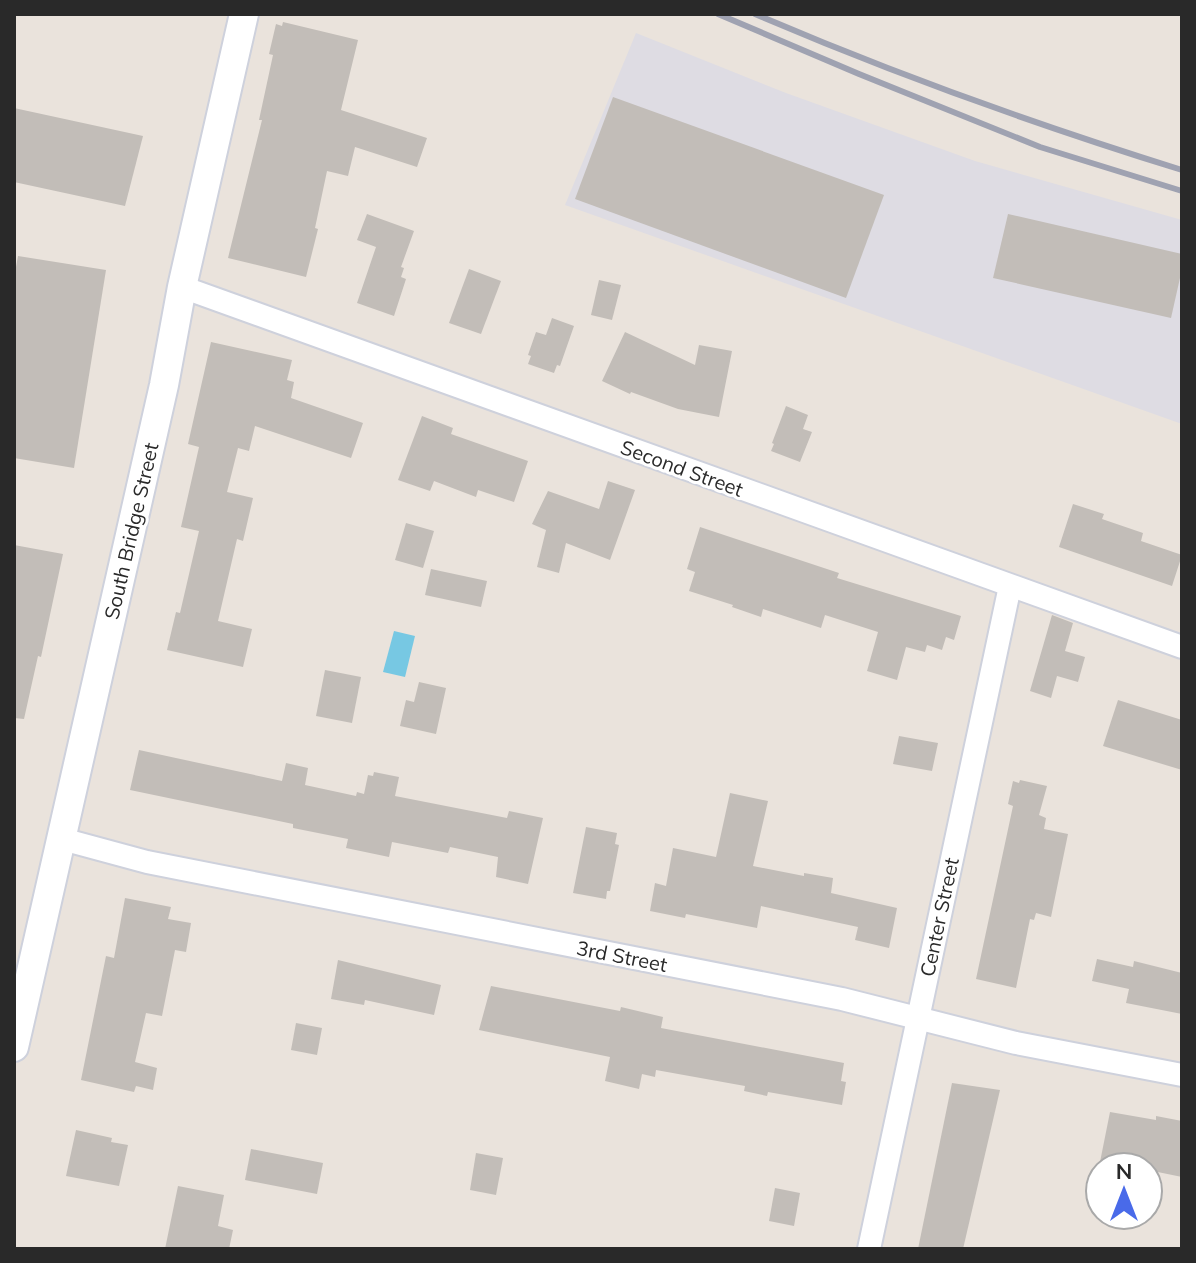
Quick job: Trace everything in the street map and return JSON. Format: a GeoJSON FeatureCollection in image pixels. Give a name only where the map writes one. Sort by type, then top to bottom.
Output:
{"type":"FeatureCollection","features":[{"type":"Feature","properties":{"kind":"street","name":"South Bridge Street"},"geometry":{"type":"LineString","coordinates":[[14,1047],[244,14]]}},
{"type":"Feature","properties":{"kind":"street","name":"Second Street"},"geometry":{"type":"LineString","coordinates":[[182,287],[1182,647]]}},
{"type":"Feature","properties":{"kind":"street","name":"Center Street"},"geometry":{"type":"LineString","coordinates":[[869,1249],[1010,586]]}},
{"type":"Feature","properties":{"kind":"street","name":"3rd Street"},"geometry":{"type":"LineString","coordinates":[[62,839],[147,862],[842,999],[1016,1043],[1182,1075]]}},
{"type":"Feature","properties":{"kind":"shaded area"},"geometry":{"type":"Polygon","coordinates":[[[636,33],[786,93],[975,161],[1182,220],[1182,424],[565,205],[636,33]]]}},
{"type":"Feature","properties":{"kind":"water"},"geometry":{"type":"Polygon","coordinates":[[[394,631],[415,636],[405,677],[383,672],[394,631]]]}},
{"type":"Feature","properties":{"kind":"building"},"geometry":{"type":"Polygon","coordinates":[[[283,22],[358,40],[341,110],[427,138],[417,167],[355,147],[348,176],[327,171],[315,228],[318,229],[306,277],[228,258],[262,120],[259,120],[273,55],[269,54],[276,24],[282,26],[283,22]]]}},
{"type":"Feature","properties":{"kind":"building"},"geometry":{"type":"Polygon","coordinates":[[[613,97],[884,195],[846,298],[575,199],[613,97]]]}},
{"type":"Feature","properties":{"kind":"building"},"geometry":{"type":"Polygon","coordinates":[[[14,108],[143,136],[125,206],[14,182],[14,108]]]}},
{"type":"Feature","properties":{"kind":"building"},"geometry":{"type":"Polygon","coordinates":[[[367,214],[414,231],[401,267],[404,268],[401,277],[406,279],[394,316],[357,303],[376,247],[357,240],[367,214]]]}},
{"type":"Feature","properties":{"kind":"building"},"geometry":{"type":"Polygon","coordinates":[[[1008,214],[1182,254],[1182,269],[1171,318],[993,278],[1008,214]]]}},
{"type":"Feature","properties":{"kind":"building"},"geometry":{"type":"Polygon","coordinates":[[[18,256],[106,270],[74,468],[14,458],[14,278],[18,256]]]}},
{"type":"Feature","properties":{"kind":"building"},"geometry":{"type":"Polygon","coordinates":[[[469,269],[501,281],[481,334],[449,323],[469,269]]]}},
{"type":"Feature","properties":{"kind":"building"},"geometry":{"type":"Polygon","coordinates":[[[599,280],[621,285],[612,320],[591,315],[599,280]]]}},
{"type":"Feature","properties":{"kind":"building"},"geometry":{"type":"Polygon","coordinates":[[[552,318],[574,326],[560,366],[557,365],[554,373],[528,364],[536,332],[546,335],[552,318]]]}},
{"type":"Feature","properties":{"kind":"building"},"geometry":{"type":"Polygon","coordinates":[[[625,332],[695,365],[699,345],[732,351],[719,417],[678,409],[630,394],[602,381],[625,332]]]}},
{"type":"Feature","properties":{"kind":"building"},"geometry":{"type":"Polygon","coordinates":[[[211,342],[292,360],[287,380],[294,382],[291,398],[363,423],[351,458],[255,426],[249,451],[238,448],[227,492],[253,498],[243,541],[237,539],[218,621],[252,629],[243,667],[167,650],[176,612],[180,613],[199,531],[181,527],[199,447],[188,444],[211,342]]]}},
{"type":"Feature","properties":{"kind":"building"},"geometry":{"type":"Polygon","coordinates":[[[786,406],[808,415],[803,429],[812,432],[800,462],[771,451],[786,406]]]}},
{"type":"Feature","properties":{"kind":"building"},"geometry":{"type":"Polygon","coordinates":[[[422,416],[453,428],[451,434],[528,461],[514,502],[478,490],[476,497],[434,481],[430,491],[398,480],[422,416]]]}},
{"type":"Feature","properties":{"kind":"building"},"geometry":{"type":"Polygon","coordinates":[[[608,481],[635,490],[610,560],[566,543],[559,573],[537,567],[546,530],[532,524],[548,491],[599,509],[608,481]]]}},
{"type":"Feature","properties":{"kind":"building"},"geometry":{"type":"Polygon","coordinates":[[[1073,504],[1104,514],[1102,519],[1143,533],[1141,541],[1182,555],[1172,586],[1059,547],[1073,504]]]}},
{"type":"Feature","properties":{"kind":"building"},"geometry":{"type":"Polygon","coordinates":[[[406,523],[434,531],[423,568],[395,560],[406,523]]]}},
{"type":"Feature","properties":{"kind":"building"},"geometry":{"type":"Polygon","coordinates":[[[700,527],[839,573],[837,578],[961,616],[954,640],[946,637],[942,650],[927,645],[925,652],[906,647],[897,680],[867,671],[878,632],[825,615],[821,628],[763,609],[761,617],[689,591],[695,572],[687,569],[700,527]]]}},
{"type":"Feature","properties":{"kind":"building"},"geometry":{"type":"Polygon","coordinates":[[[14,545],[63,554],[24,719],[14,718],[14,545]]]}},
{"type":"Feature","properties":{"kind":"building"},"geometry":{"type":"Polygon","coordinates":[[[431,569],[487,581],[481,607],[425,595],[431,569]]]}},
{"type":"Feature","properties":{"kind":"building"},"geometry":{"type":"Polygon","coordinates":[[[1052,615],[1073,623],[1065,651],[1085,657],[1078,682],[1057,676],[1051,698],[1030,691],[1052,615]]]}},
{"type":"Feature","properties":{"kind":"building"},"geometry":{"type":"Polygon","coordinates":[[[325,670],[361,677],[352,723],[316,716],[325,670]]]}},
{"type":"Feature","properties":{"kind":"building"},"geometry":{"type":"Polygon","coordinates":[[[419,682],[446,688],[436,734],[400,726],[406,700],[414,702],[419,682]]]}},
{"type":"Feature","properties":{"kind":"building"},"geometry":{"type":"Polygon","coordinates":[[[1118,700],[1182,720],[1182,770],[1103,746],[1118,700]]]}},
{"type":"Feature","properties":{"kind":"building"},"geometry":{"type":"Polygon","coordinates":[[[899,736],[938,743],[932,771],[893,764],[899,736]]]}},
{"type":"Feature","properties":{"kind":"building"},"geometry":{"type":"Polygon","coordinates":[[[139,750],[282,781],[286,763],[308,768],[305,785],[356,796],[357,792],[364,794],[368,775],[373,776],[374,772],[399,777],[395,796],[507,818],[509,811],[543,818],[528,884],[496,877],[498,857],[450,847],[448,853],[392,842],[389,857],[346,848],[348,839],[293,828],[293,824],[130,790],[139,750]]]}},
{"type":"Feature","properties":{"kind":"building"},"geometry":{"type":"Polygon","coordinates":[[[1020,780],[1047,786],[1039,815],[1046,818],[1044,829],[1068,834],[1051,917],[1036,913],[1034,920],[1030,919],[1016,988],[976,979],[1013,806],[1008,804],[1013,781],[1019,783],[1020,780]]]}},
{"type":"Feature","properties":{"kind":"building"},"geometry":{"type":"Polygon","coordinates":[[[730,793],[768,801],[753,866],[833,878],[831,893],[897,908],[889,948],[855,940],[858,927],[761,906],[757,928],[686,914],[685,918],[650,911],[655,883],[666,886],[673,848],[716,857],[730,793]]]}},
{"type":"Feature","properties":{"kind":"building"},"geometry":{"type":"Polygon","coordinates":[[[586,827],[617,833],[615,844],[619,845],[606,899],[573,893],[586,827]]]}},
{"type":"Feature","properties":{"kind":"building"},"geometry":{"type":"Polygon","coordinates":[[[125,898],[171,907],[168,919],[191,923],[186,952],[175,950],[162,1016],[146,1013],[135,1062],[157,1068],[153,1090],[136,1086],[134,1092],[81,1080],[106,956],[114,958],[125,898]]]}},
{"type":"Feature","properties":{"kind":"building"},"geometry":{"type":"Polygon","coordinates":[[[1097,959],[1133,967],[1134,961],[1182,973],[1182,1014],[1126,1003],[1129,989],[1092,981],[1097,959]]]}},
{"type":"Feature","properties":{"kind":"building"},"geometry":{"type":"Polygon","coordinates":[[[338,960],[441,985],[434,1015],[365,1000],[364,1005],[331,999],[338,960]]]}},
{"type":"Feature","properties":{"kind":"building"},"geometry":{"type":"Polygon","coordinates":[[[491,986],[620,1011],[621,1007],[663,1017],[661,1028],[844,1063],[841,1081],[846,1082],[842,1105],[768,1092],[767,1096],[744,1091],[745,1086],[656,1070],[655,1077],[642,1074],[639,1089],[605,1081],[610,1057],[479,1030],[491,986]]]}},
{"type":"Feature","properties":{"kind":"building"},"geometry":{"type":"Polygon","coordinates":[[[296,1023],[322,1028],[317,1055],[291,1050],[296,1023]]]}},
{"type":"Feature","properties":{"kind":"building"},"geometry":{"type":"Polygon","coordinates":[[[952,1083],[1000,1090],[963,1249],[918,1249],[952,1083]]]}},
{"type":"Feature","properties":{"kind":"building"},"geometry":{"type":"Polygon","coordinates":[[[1110,1112],[1182,1121],[1182,1177],[1164,1173],[1164,1151],[1102,1151],[1110,1112]]]}},
{"type":"Feature","properties":{"kind":"building"},"geometry":{"type":"Polygon","coordinates":[[[76,1130],[128,1145],[119,1186],[66,1176],[76,1130]]]}},
{"type":"Feature","properties":{"kind":"building"},"geometry":{"type":"Polygon","coordinates":[[[251,1149],[323,1163],[317,1194],[245,1180],[251,1149]]]}},
{"type":"Feature","properties":{"kind":"building"},"geometry":{"type":"Polygon","coordinates":[[[476,1153],[503,1158],[496,1195],[470,1190],[476,1153]]]}},
{"type":"Feature","properties":{"kind":"building"},"geometry":{"type":"Polygon","coordinates":[[[178,1186],[224,1195],[218,1226],[233,1230],[229,1249],[165,1249],[178,1186]]]}},
{"type":"Feature","properties":{"kind":"building"},"geometry":{"type":"Polygon","coordinates":[[[775,1188],[800,1193],[794,1226],[769,1221],[775,1188]]]}},
{"type":"Feature","properties":{"kind":"railway"},"geometry":{"type":"LineString","coordinates":[[718,14],[1040,147],[1182,191]]}},
{"type":"Feature","properties":{"kind":"railway"},"geometry":{"type":"LineString","coordinates":[[755,14],[967,98],[1182,170]]}}]}
